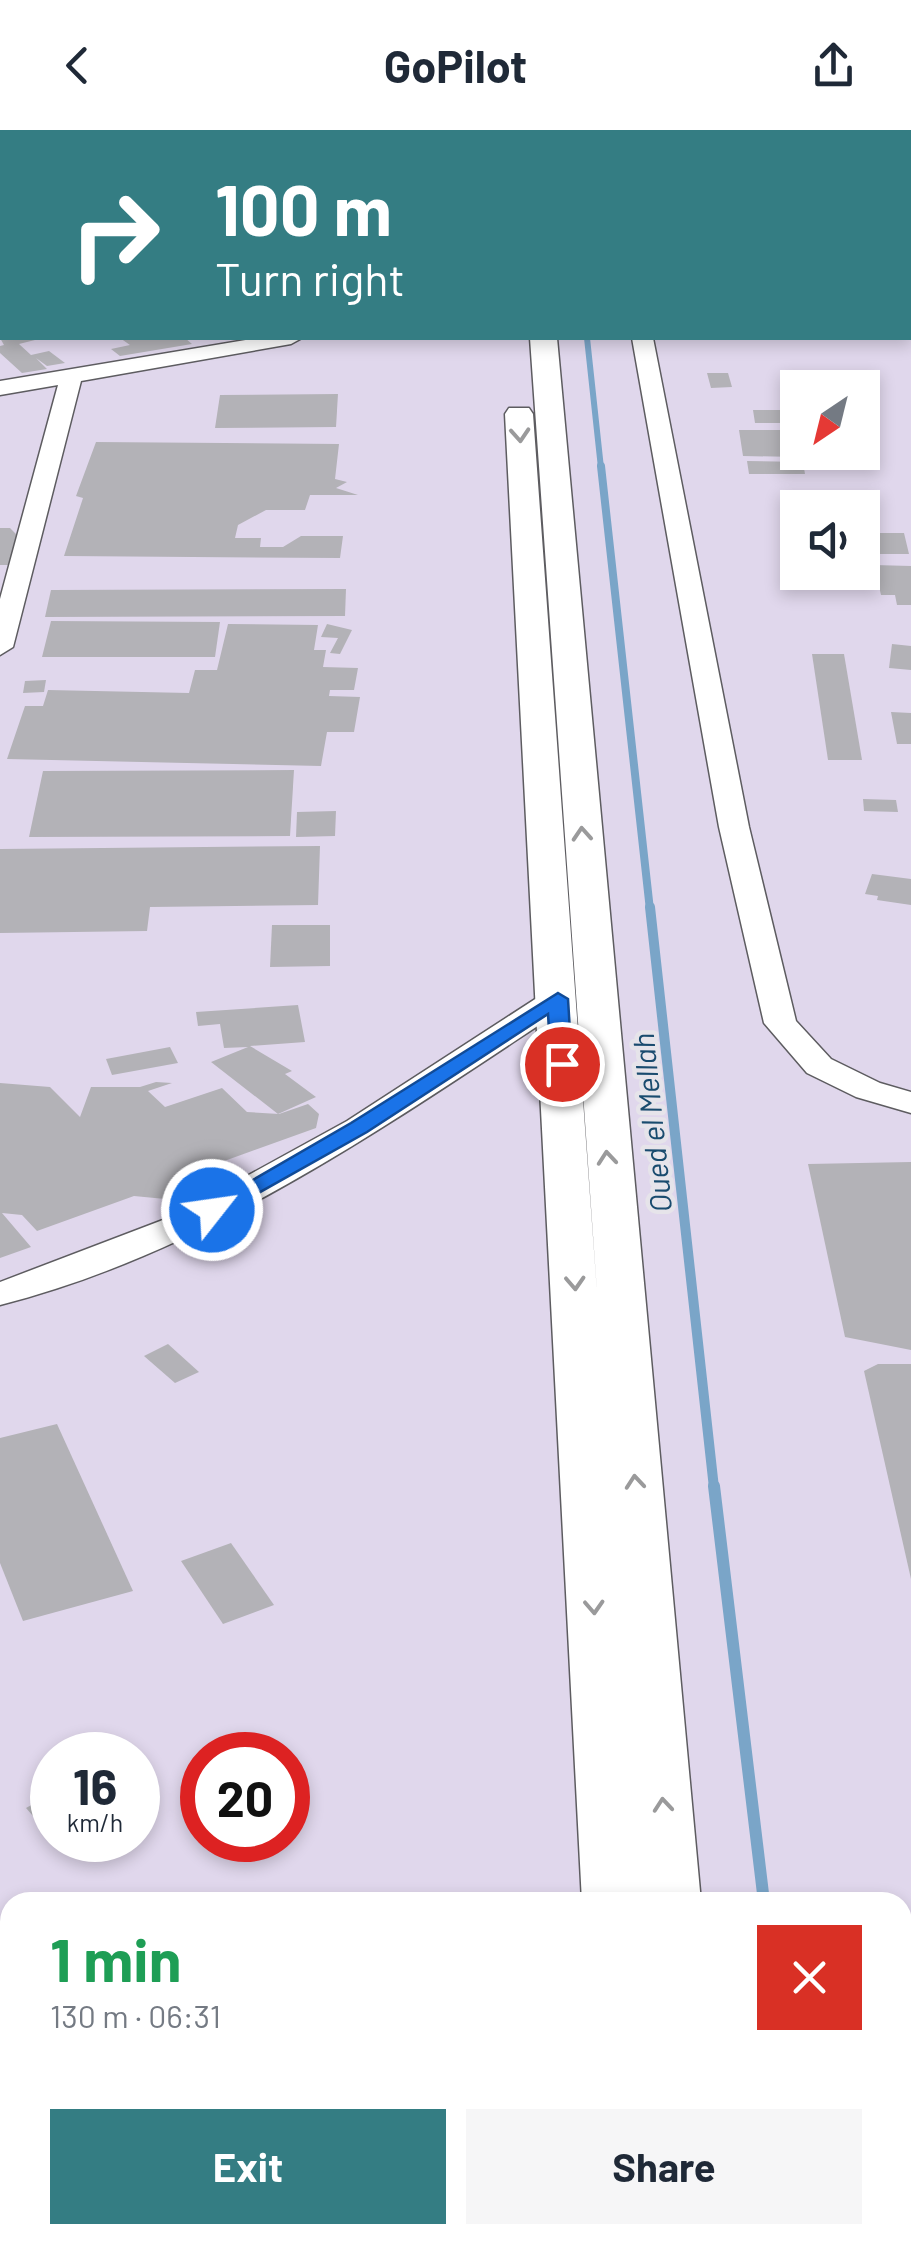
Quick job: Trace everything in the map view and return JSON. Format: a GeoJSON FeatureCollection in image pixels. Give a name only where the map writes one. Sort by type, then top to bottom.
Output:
{"type":"FeatureCollection","features":[{"type":"Feature","properties":{"kind":"main road"},"geometry":{"type":"LineString","coordinates":[[514,340],[611,1892]]}},
{"type":"Feature","properties":{"kind":"main road"},"geometry":{"type":"LineString","coordinates":[[543,340],[670,1892]]}},
{"type":"Feature","properties":{"kind":"street"},"geometry":{"type":"LineString","coordinates":[[0,388],[279,340]]}},
{"type":"Feature","properties":{"kind":"street"},"geometry":{"type":"LineString","coordinates":[[642,340],[734,826],[780,1023],[820,1066],[868,1090],[911,1103]]}},
{"type":"Feature","properties":{"kind":"street"},"geometry":{"type":"LineString","coordinates":[[0,647],[8,579],[71,376]]}},
{"type":"Feature","properties":{"kind":"street"},"geometry":{"type":"LineString","coordinates":[[0,1294],[189,1223],[359,1128],[558,999]]}},
{"type":"Feature","properties":{"kind":"shaded area"},"geometry":{"type":"Polygon","coordinates":[[[0,340],[911,340],[911,1892],[0,1892],[0,340]]]}},
{"type":"Feature","properties":{"kind":"building"},"geometry":{"type":"Polygon","coordinates":[[[1,340],[35,340],[19,344],[31,355],[49,351],[65,363],[47,366],[36,358],[47,369],[22,373],[0,353],[0,346],[4,345],[1,340]]]}},
{"type":"Feature","properties":{"kind":"building"},"geometry":{"type":"Polygon","coordinates":[[[123,340],[187,340],[192,344],[120,356],[111,349],[130,345],[123,340]]]}},
{"type":"Feature","properties":{"kind":"building"},"geometry":{"type":"Polygon","coordinates":[[[707,373],[728,373],[732,387],[711,388],[707,373]]]}},
{"type":"Feature","properties":{"kind":"building"},"geometry":{"type":"Polygon","coordinates":[[[338,394],[336,427],[215,428],[220,395],[338,394]]]}},
{"type":"Feature","properties":{"kind":"building"},"geometry":{"type":"Polygon","coordinates":[[[753,410],[780,410],[780,423],[755,423],[753,410]]]}},
{"type":"Feature","properties":{"kind":"building"},"geometry":{"type":"Polygon","coordinates":[[[739,430],[780,430],[780,457],[743,456],[739,430]]]}},
{"type":"Feature","properties":{"kind":"building"},"geometry":{"type":"Polygon","coordinates":[[[96,442],[339,444],[335,479],[347,482],[336,488],[358,495],[310,495],[305,510],[266,510],[238,525],[235,538],[261,538],[260,547],[283,547],[301,536],[343,536],[340,558],[64,556],[83,498],[76,496],[96,442]]]}},
{"type":"Feature","properties":{"kind":"building"},"geometry":{"type":"Polygon","coordinates":[[[747,461],[780,462],[780,470],[804,470],[805,474],[749,474],[747,461]]]}},
{"type":"Feature","properties":{"kind":"building"},"geometry":{"type":"Polygon","coordinates":[[[0,528],[10,528],[17,535],[11,556],[13,565],[0,565],[0,528]]]}},
{"type":"Feature","properties":{"kind":"building"},"geometry":{"type":"Polygon","coordinates":[[[880,533],[904,533],[909,554],[880,554],[880,533]]]}},
{"type":"Feature","properties":{"kind":"building"},"geometry":{"type":"Polygon","coordinates":[[[880,565],[911,566],[911,605],[897,605],[895,595],[881,595],[880,565]]]}},
{"type":"Feature","properties":{"kind":"building"},"geometry":{"type":"Polygon","coordinates":[[[346,589],[345,616],[45,617],[51,590],[346,589]]]}},
{"type":"Feature","properties":{"kind":"building"},"geometry":{"type":"Polygon","coordinates":[[[51,621],[220,622],[215,657],[42,657],[51,621]]]}},
{"type":"Feature","properties":{"kind":"building"},"geometry":{"type":"Polygon","coordinates":[[[228,624],[318,625],[314,650],[326,650],[323,667],[358,668],[354,690],[330,690],[329,696],[360,697],[354,732],[327,732],[321,766],[7,759],[25,706],[43,706],[48,690],[189,693],[195,670],[217,670],[228,624]]]}},
{"type":"Feature","properties":{"kind":"building"},"geometry":{"type":"Polygon","coordinates":[[[327,624],[352,630],[340,654],[330,653],[338,638],[321,637],[327,624]]]}},
{"type":"Feature","properties":{"kind":"building"},"geometry":{"type":"Polygon","coordinates":[[[892,644],[911,646],[911,670],[889,668],[892,644]]]}},
{"type":"Feature","properties":{"kind":"building"},"geometry":{"type":"Polygon","coordinates":[[[812,654],[844,654],[862,760],[828,760],[812,654]]]}},
{"type":"Feature","properties":{"kind":"building"},"geometry":{"type":"Polygon","coordinates":[[[46,680],[44,692],[23,693],[25,681],[46,680]]]}},
{"type":"Feature","properties":{"kind":"building"},"geometry":{"type":"Polygon","coordinates":[[[891,712],[911,713],[911,744],[897,744],[891,712]]]}},
{"type":"Feature","properties":{"kind":"building"},"geometry":{"type":"Polygon","coordinates":[[[294,770],[290,836],[29,837],[43,771],[294,770]]]}},
{"type":"Feature","properties":{"kind":"building"},"geometry":{"type":"Polygon","coordinates":[[[863,799],[896,800],[898,812],[864,811],[863,799]]]}},
{"type":"Feature","properties":{"kind":"building"},"geometry":{"type":"Polygon","coordinates":[[[336,811],[335,836],[296,837],[297,812],[336,811]]]}},
{"type":"Feature","properties":{"kind":"building"},"geometry":{"type":"Polygon","coordinates":[[[320,846],[318,905],[150,907],[147,931],[0,933],[0,849],[320,846]]]}},
{"type":"Feature","properties":{"kind":"building"},"geometry":{"type":"Polygon","coordinates":[[[872,874],[911,879],[911,905],[877,900],[878,896],[865,894],[872,874]]]}},
{"type":"Feature","properties":{"kind":"building"},"geometry":{"type":"Polygon","coordinates":[[[272,925],[330,925],[330,966],[270,967],[272,925]]]}},
{"type":"Feature","properties":{"kind":"building"},"geometry":{"type":"Polygon","coordinates":[[[298,1005],[305,1042],[250,1046],[292,1071],[285,1074],[316,1097],[278,1114],[211,1062],[248,1047],[224,1048],[220,1024],[198,1026],[196,1012],[298,1005]]]}},
{"type":"Feature","properties":{"kind":"building"},"geometry":{"type":"Polygon","coordinates":[[[170,1047],[178,1063],[112,1075],[106,1059],[170,1047]]]}},
{"type":"Feature","properties":{"kind":"building"},"geometry":{"type":"Polygon","coordinates":[[[0,1083],[50,1087],[80,1117],[91,1087],[140,1087],[172,1083],[148,1091],[165,1107],[222,1088],[247,1112],[279,1114],[308,1104],[319,1114],[316,1128],[205,1168],[199,1186],[165,1199],[134,1196],[37,1231],[22,1215],[2,1213],[31,1247],[0,1258],[0,1083]]]}},
{"type":"Feature","properties":{"kind":"building"},"geometry":{"type":"Polygon","coordinates":[[[911,1162],[911,1350],[845,1337],[808,1164],[911,1162]]]}},
{"type":"Feature","properties":{"kind":"building"},"geometry":{"type":"Polygon","coordinates":[[[168,1344],[199,1372],[175,1383],[144,1356],[168,1344]]]}},
{"type":"Feature","properties":{"kind":"building"},"geometry":{"type":"Polygon","coordinates":[[[878,1364],[911,1364],[911,1579],[864,1371],[878,1364]]]}},
{"type":"Feature","properties":{"kind":"building"},"geometry":{"type":"Polygon","coordinates":[[[57,1424],[133,1591],[23,1621],[0,1563],[0,1438],[57,1424]]]}},
{"type":"Feature","properties":{"kind":"building"},"geometry":{"type":"Polygon","coordinates":[[[231,1543],[274,1605],[223,1624],[181,1561],[231,1543]]]}},
{"type":"Feature","properties":{"kind":"waterway","name":"Oued el Mellah"},"geometry":{"type":"LineString","coordinates":[[587,340],[601,468]]}},
{"type":"Feature","properties":{"kind":"waterway","name":"Oued el Mellah"},"geometry":{"type":"LineString","coordinates":[[601,466],[650,910]]}},
{"type":"Feature","properties":{"kind":"waterway","name":"Oued el Mellah"},"geometry":{"type":"LineString","coordinates":[[650,907],[714,1488]]}},
{"type":"Feature","properties":{"kind":"waterway","name":"Oued el Mellah"},"geometry":{"type":"LineString","coordinates":[[714,1486],[763,1892]]}},
{"type":"Feature","properties":{"kind":"route"},"geometry":{"type":"LineString","coordinates":[[212,1210],[359,1128],[558,999],[562,1064]]}}]}
